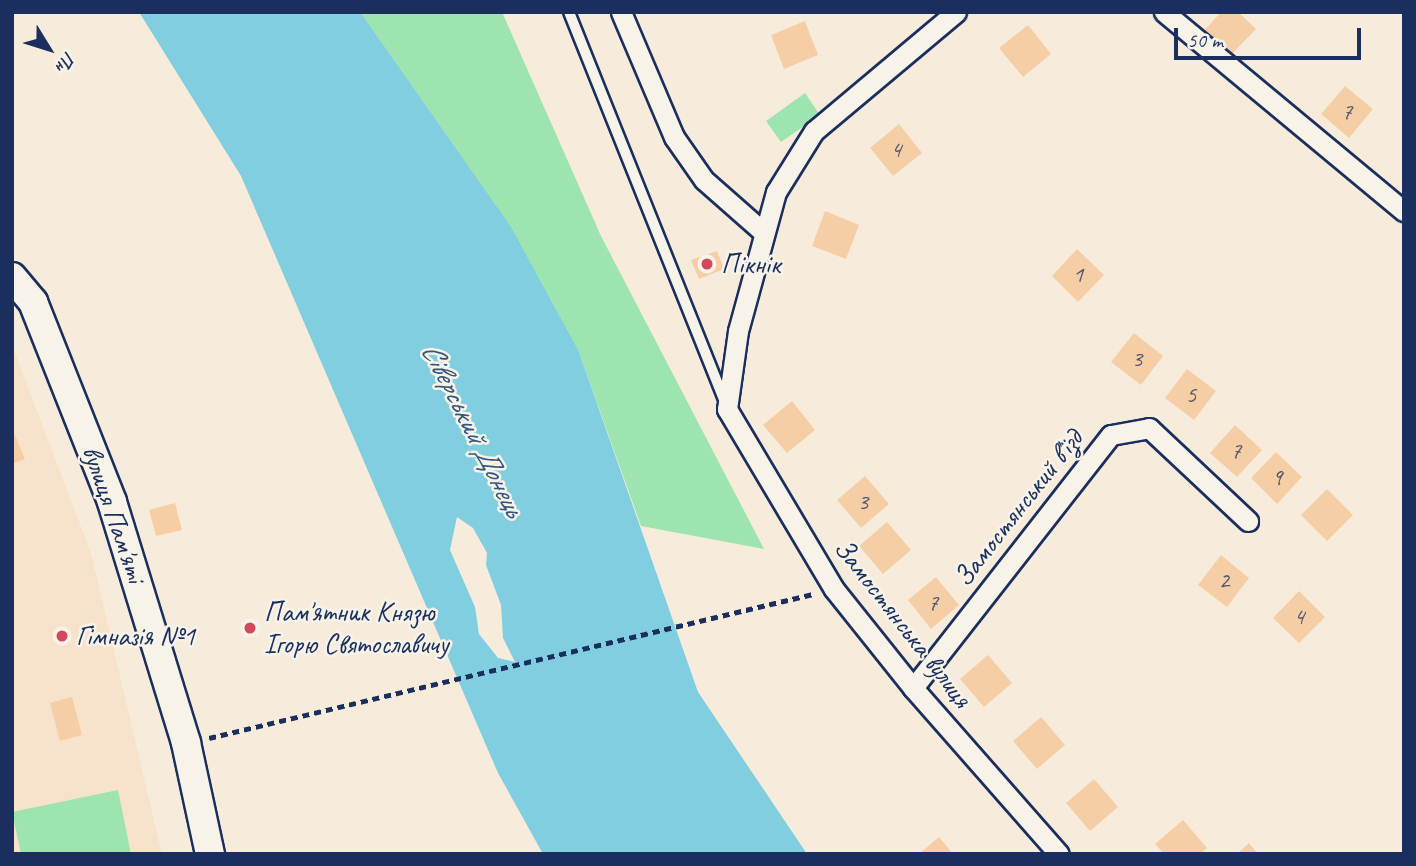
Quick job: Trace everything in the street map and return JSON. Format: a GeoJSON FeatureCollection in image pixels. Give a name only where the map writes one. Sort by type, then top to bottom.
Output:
{"type":"FeatureCollection","features":[{"type":"Feature","properties":{"kind":"street"},"geometry":{"type":"LineString","coordinates":[[621,12],[674,137],[704,180],[762,231]]}},
{"type":"Feature","properties":{"kind":"street"},"geometry":{"type":"LineString","coordinates":[[727,409],[738,331],[762,231],[776,192],[814,131],[956,12]]}},
{"type":"Feature","properties":{"kind":"street"},"geometry":{"type":"LineString","coordinates":[[1164,12],[1404,211]]}},
{"type":"Feature","properties":{"kind":"street","name":"вулиця Пам'яті"},"geometry":{"type":"LineString","coordinates":[[12,277],[33,302],[112,502],[186,743],[210,854]]}},
{"type":"Feature","properties":{"kind":"street","name":"Замостянська вулиця"},"geometry":{"type":"LineString","coordinates":[[727,409],[834,589],[913,688],[1059,854]]}},
{"type":"Feature","properties":{"kind":"street","name":"Замостянський в'їзд"},"geometry":{"type":"LineString","coordinates":[[913,688],[1111,435],[1149,428],[1248,521]]}},
{"type":"Feature","properties":{"kind":"lane"},"geometry":{"type":"LineString","coordinates":[[569,12],[727,409]]}},
{"type":"Feature","properties":{"kind":"path"},"geometry":{"type":"LineString","coordinates":[[186,743],[834,589]]}},
{"type":"Feature","properties":{"kind":"shaded area","name":"Гімназія №1"},"geometry":{"type":"Polygon","coordinates":[[[12,345],[91,553],[162,854],[12,854],[12,345]]]}},
{"type":"Feature","properties":{"kind":"green space"},"geometry":{"type":"Polygon","coordinates":[[[360,12],[502,12],[601,236],[764,549],[641,526],[579,352],[360,12]]]}},
{"type":"Feature","properties":{"kind":"green space"},"geometry":{"type":"Polygon","coordinates":[[[805,93],[820,115],[781,142],[766,121],[805,93]]]}},
{"type":"Feature","properties":{"kind":"green space"},"geometry":{"type":"Polygon","coordinates":[[[118,790],[131,854],[21,854],[12,812],[118,790]]]}},
{"type":"Feature","properties":{"kind":"water","name":"Сіверський Донець"},"geometry":{"type":"Polygon","coordinates":[[[139,12],[360,12],[511,227],[579,352],[698,692],[807,854],[543,854],[498,773],[241,176],[139,12]],[[457,517],[450,550],[475,607],[479,634],[498,658],[515,662],[503,638],[501,605],[486,565],[487,553],[473,528],[457,517]]]}},
{"type":"Feature","properties":{"kind":"building"},"geometry":{"type":"Polygon","coordinates":[[[1221,12],[1238,12],[1256,29],[1230,56],[1204,31],[1221,12]]]}},
{"type":"Feature","properties":{"kind":"building"},"geometry":{"type":"Polygon","coordinates":[[[805,21],[818,55],[784,69],[771,35],[805,21]]]}},
{"type":"Feature","properties":{"kind":"building"},"geometry":{"type":"Polygon","coordinates":[[[1028,25],[1051,54],[1023,77],[999,48],[1028,25]]]}},
{"type":"Feature","properties":{"kind":"building"},"geometry":{"type":"Polygon","coordinates":[[[1345,86],[1373,109],[1349,138],[1321,114],[1345,86]]]}},
{"type":"Feature","properties":{"kind":"building"},"geometry":{"type":"Polygon","coordinates":[[[899,124],[922,153],[893,176],[870,148],[899,124]]]}},
{"type":"Feature","properties":{"kind":"building"},"geometry":{"type":"Polygon","coordinates":[[[825,211],[859,225],[846,259],[812,246],[825,211]]]}},
{"type":"Feature","properties":{"kind":"building"},"geometry":{"type":"Polygon","coordinates":[[[1077,249],[1104,275],[1078,302],[1052,276],[1077,249]]]}},
{"type":"Feature","properties":{"kind":"building","name":"Пікнік"},"geometry":{"type":"Polygon","coordinates":[[[717,251],[724,269],[699,279],[691,260],[717,251]]]}},
{"type":"Feature","properties":{"kind":"building"},"geometry":{"type":"Polygon","coordinates":[[[1134,333],[1163,356],[1141,385],[1111,362],[1134,333]]]}},
{"type":"Feature","properties":{"kind":"building"},"geometry":{"type":"Polygon","coordinates":[[[1187,369],[1216,391],[1194,420],[1165,398],[1187,369]]]}},
{"type":"Feature","properties":{"kind":"building"},"geometry":{"type":"Polygon","coordinates":[[[792,401],[815,430],[787,453],[763,425],[792,401]]]}},
{"type":"Feature","properties":{"kind":"building"},"geometry":{"type":"Polygon","coordinates":[[[1235,425],[1262,450],[1237,477],[1210,453],[1235,425]]]}},
{"type":"Feature","properties":{"kind":"building"},"geometry":{"type":"Polygon","coordinates":[[[12,428],[25,459],[12,464],[12,428]]]}},
{"type":"Feature","properties":{"kind":"building"},"geometry":{"type":"Polygon","coordinates":[[[1276,452],[1302,477],[1277,504],[1251,478],[1276,452]]]}},
{"type":"Feature","properties":{"kind":"building"},"geometry":{"type":"Polygon","coordinates":[[[865,476],[889,504],[861,528],[837,500],[865,476]]]}},
{"type":"Feature","properties":{"kind":"building"},"geometry":{"type":"Polygon","coordinates":[[[1327,489],[1353,515],[1327,541],[1301,515],[1327,489]]]}},
{"type":"Feature","properties":{"kind":"building"},"geometry":{"type":"Polygon","coordinates":[[[175,503],[182,530],[156,536],[149,510],[175,503]]]}},
{"type":"Feature","properties":{"kind":"building"},"geometry":{"type":"Polygon","coordinates":[[[887,522],[911,550],[883,574],[859,546],[887,522]]]}},
{"type":"Feature","properties":{"kind":"building"},"geometry":{"type":"Polygon","coordinates":[[[1221,555],[1249,578],[1227,607],[1198,585],[1221,555]]]}},
{"type":"Feature","properties":{"kind":"building"},"geometry":{"type":"Polygon","coordinates":[[[936,577],[959,605],[931,629],[908,600],[936,577]]]}},
{"type":"Feature","properties":{"kind":"building"},"geometry":{"type":"Polygon","coordinates":[[[1299,591],[1325,617],[1299,643],[1273,618],[1299,591]]]}},
{"type":"Feature","properties":{"kind":"building"},"geometry":{"type":"Polygon","coordinates":[[[988,655],[1012,683],[984,707],[960,679],[988,655]]]}},
{"type":"Feature","properties":{"kind":"building"},"geometry":{"type":"Polygon","coordinates":[[[72,697],[82,735],[60,741],[50,703],[72,697]]]}},
{"type":"Feature","properties":{"kind":"building"},"geometry":{"type":"Polygon","coordinates":[[[1041,717],[1065,745],[1037,769],[1013,741],[1041,717]]]}},
{"type":"Feature","properties":{"kind":"building"},"geometry":{"type":"Polygon","coordinates":[[[1094,779],[1118,807],[1090,831],[1066,803],[1094,779]]]}},
{"type":"Feature","properties":{"kind":"building"},"geometry":{"type":"Polygon","coordinates":[[[1183,820],[1207,848],[1200,854],[1164,854],[1155,844],[1183,820]]]}},
{"type":"Feature","properties":{"kind":"building"},"geometry":{"type":"Polygon","coordinates":[[[939,837],[953,854],[919,854],[939,837]]]}},
{"type":"Feature","properties":{"kind":"building"},"geometry":{"type":"Polygon","coordinates":[[[1249,843],[1258,854],[1237,854],[1249,843]]]}},
{"type":"Feature","properties":{"kind":"place","name":"Пікнік"},"geometry":{"type":"Point","coordinates":[707,264]}},
{"type":"Feature","properties":{"kind":"place","name":"Пам'ятник Князю Ігорю Святославичу"},"geometry":{"type":"Point","coordinates":[250,628]}},
{"type":"Feature","properties":{"kind":"place","name":"Гімназія №1"},"geometry":{"type":"Point","coordinates":[62,636]}}]}
